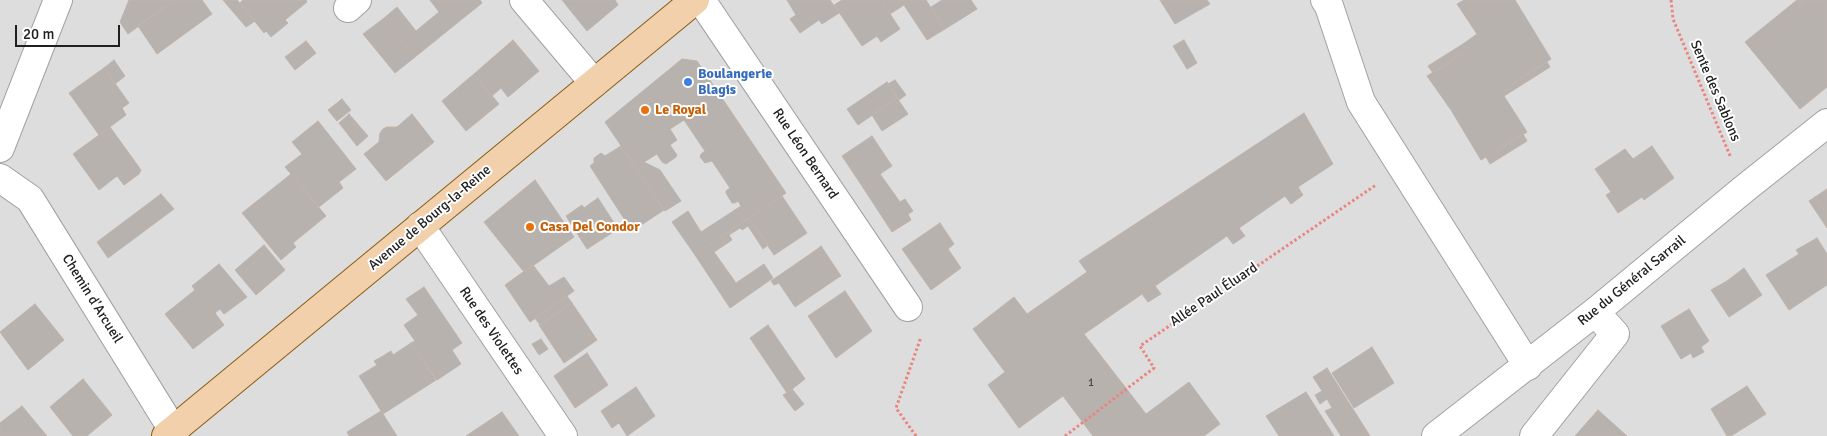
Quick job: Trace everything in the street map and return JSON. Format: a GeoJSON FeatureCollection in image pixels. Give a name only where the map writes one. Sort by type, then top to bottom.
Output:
{"type":"FeatureCollection","features":[{"type":"Feature","properties":{"kind":"main road","name":"Avenue de Bourg-la-Reine"},"geometry":{"type":"LineString","coordinates":[[169,433],[695,0]]}},
{"type":"Feature","properties":{"kind":"street"},"geometry":{"type":"LineString","coordinates":[[0,148],[58,0]]}},
{"type":"Feature","properties":{"kind":"street"},"geometry":{"type":"LineString","coordinates":[[524,0],[594,83]]}},
{"type":"Feature","properties":{"kind":"street","name":"Rue Léon Bernard"},"geometry":{"type":"LineString","coordinates":[[701,0],[908,307]]}},
{"type":"Feature","properties":{"kind":"street"},"geometry":{"type":"LineString","coordinates":[[1325,0],[1361,102],[1528,366]]}},
{"type":"Feature","properties":{"kind":"street","name":"Rue du Général Sarrail"},"geometry":{"type":"LineString","coordinates":[[1436,436],[1528,366],[1827,123]]}},
{"type":"Feature","properties":{"kind":"street","name":"Chemin d'Arcueil"},"geometry":{"type":"LineString","coordinates":[[0,178],[30,198],[169,433]]}},
{"type":"Feature","properties":{"kind":"street","name":"Rue des Violettes"},"geometry":{"type":"LineString","coordinates":[[420,226],[563,436]]}},
{"type":"Feature","properties":{"kind":"street"},"geometry":{"type":"LineString","coordinates":[[1534,436],[1615,334],[1595,312]]}},
{"type":"Feature","properties":{"kind":"path","name":"Sente des Sablons"},"geometry":{"type":"LineString","coordinates":[[1671,0],[1673,19],[1744,189]]}},
{"type":"Feature","properties":{"kind":"path","name":"Allée Paul Éluard"},"geometry":{"type":"LineString","coordinates":[[1066,436],[1154,368],[1140,346],[1402,165]]}},
{"type":"Feature","properties":{"kind":"path"},"geometry":{"type":"LineString","coordinates":[[908,307],[924,330],[896,408],[916,436]]}},
{"type":"Feature","properties":{"kind":"shaded area"},"geometry":{"type":"Polygon","coordinates":[[[0,0],[1827,0],[1827,436],[0,436],[0,0]]]}},
{"type":"Feature","properties":{"kind":"building"},"geometry":{"type":"Polygon","coordinates":[[[129,0],[174,0],[128,34],[120,22],[129,0]]]}},
{"type":"Feature","properties":{"kind":"building"},"geometry":{"type":"Polygon","coordinates":[[[174,0],[202,0],[212,14],[157,54],[138,26],[174,0]]]}},
{"type":"Feature","properties":{"kind":"building"},"geometry":{"type":"Polygon","coordinates":[[[223,0],[237,0],[255,21],[246,27],[223,0]]]}},
{"type":"Feature","properties":{"kind":"building"},"geometry":{"type":"Polygon","coordinates":[[[243,0],[306,0],[307,2],[285,20],[288,23],[271,37],[266,31],[264,33],[240,3],[243,0]]]}},
{"type":"Feature","properties":{"kind":"building"},"geometry":{"type":"Polygon","coordinates":[[[430,0],[480,0],[482,3],[415,57],[383,19],[397,7],[416,31],[439,12],[430,0]]]}},
{"type":"Feature","properties":{"kind":"building"},"geometry":{"type":"Polygon","coordinates":[[[562,0],[615,0],[618,5],[587,31],[562,0]]]}},
{"type":"Feature","properties":{"kind":"building"},"geometry":{"type":"Polygon","coordinates":[[[787,0],[830,0],[839,13],[822,24],[819,20],[800,33],[790,19],[796,15],[787,0]]]}},
{"type":"Feature","properties":{"kind":"building"},"geometry":{"type":"Polygon","coordinates":[[[842,0],[881,0],[900,29],[881,42],[877,36],[862,46],[834,5],[842,0]]]}},
{"type":"Feature","properties":{"kind":"building"},"geometry":{"type":"Polygon","coordinates":[[[881,0],[926,0],[945,29],[927,40],[904,5],[890,14],[881,0]]]}},
{"type":"Feature","properties":{"kind":"building"},"geometry":{"type":"Polygon","coordinates":[[[942,0],[971,0],[977,9],[945,29],[931,7],[942,0]]]}},
{"type":"Feature","properties":{"kind":"building"},"geometry":{"type":"Polygon","coordinates":[[[1160,0],[1207,0],[1210,4],[1175,24],[1160,0]]]}},
{"type":"Feature","properties":{"kind":"building"},"geometry":{"type":"Polygon","coordinates":[[[1464,0],[1515,0],[1551,59],[1509,86],[1512,91],[1504,96],[1527,132],[1481,160],[1451,110],[1427,76],[1468,50],[1463,44],[1477,34],[1457,4],[1464,0]]]}},
{"type":"Feature","properties":{"kind":"building"},"geometry":{"type":"Polygon","coordinates":[[[1797,0],[1802,5],[1750,48],[1745,42],[1797,0]]]}},
{"type":"Feature","properties":{"kind":"building"},"geometry":{"type":"Polygon","coordinates":[[[1798,0],[1827,0],[1827,87],[1800,109],[1750,48],[1802,5],[1798,0]]]}},
{"type":"Feature","properties":{"kind":"building"},"geometry":{"type":"Polygon","coordinates":[[[383,19],[415,57],[395,73],[363,34],[383,19]]]}},
{"type":"Feature","properties":{"kind":"building"},"geometry":{"type":"Polygon","coordinates":[[[513,40],[539,71],[508,97],[501,88],[492,96],[474,74],[513,40]]]}},
{"type":"Feature","properties":{"kind":"building"},"geometry":{"type":"Polygon","coordinates":[[[1184,40],[1197,63],[1187,69],[1173,46],[1184,40]]]}},
{"type":"Feature","properties":{"kind":"building"},"geometry":{"type":"Polygon","coordinates":[[[306,41],[316,53],[295,70],[285,57],[306,41]]]}},
{"type":"Feature","properties":{"kind":"building"},"geometry":{"type":"Polygon","coordinates":[[[1463,44],[1468,50],[1433,73],[1428,66],[1463,44]]]}},
{"type":"Feature","properties":{"kind":"building"},"geometry":{"type":"Polygon","coordinates":[[[682,59],[697,61],[786,193],[695,255],[672,222],[688,211],[701,232],[741,206],[738,201],[732,203],[726,193],[730,188],[712,161],[705,163],[700,157],[705,151],[684,120],[670,129],[677,140],[670,145],[677,155],[676,157],[666,164],[662,162],[657,154],[644,162],[660,170],[681,201],[665,211],[605,122],[682,59]]]}},
{"type":"Feature","properties":{"kind":"building"},"geometry":{"type":"Polygon","coordinates":[[[114,60],[125,76],[115,84],[104,68],[114,60]]]}},
{"type":"Feature","properties":{"kind":"building"},"geometry":{"type":"Polygon","coordinates":[[[1547,62],[1550,67],[1512,91],[1509,86],[1547,62]]]}},
{"type":"Feature","properties":{"kind":"building"},"geometry":{"type":"Polygon","coordinates":[[[104,68],[129,103],[122,108],[126,115],[99,135],[69,93],[104,68]]]}},
{"type":"Feature","properties":{"kind":"building"},"geometry":{"type":"Polygon","coordinates":[[[474,74],[499,104],[466,131],[442,101],[474,74]]]}},
{"type":"Feature","properties":{"kind":"building"},"geometry":{"type":"Polygon","coordinates":[[[895,80],[906,95],[899,100],[888,84],[895,80]]]}},
{"type":"Feature","properties":{"kind":"building"},"geometry":{"type":"Polygon","coordinates":[[[887,82],[897,98],[858,125],[847,109],[887,82]]]}},
{"type":"Feature","properties":{"kind":"building"},"geometry":{"type":"Polygon","coordinates":[[[897,98],[908,114],[882,131],[872,115],[897,98]]]}},
{"type":"Feature","properties":{"kind":"building"},"geometry":{"type":"Polygon","coordinates":[[[342,99],[351,110],[337,121],[328,110],[342,99]]]}},
{"type":"Feature","properties":{"kind":"building"},"geometry":{"type":"Polygon","coordinates":[[[1304,113],[1333,164],[1298,187],[1303,195],[1291,204],[1285,196],[1239,228],[1245,236],[1233,244],[1227,236],[1155,286],[1161,294],[1148,302],[1142,294],[1084,334],[1146,414],[1189,382],[1220,424],[1204,436],[1093,436],[1063,396],[1019,428],[988,385],[1005,372],[973,329],[1014,297],[1027,314],[1087,272],[1079,261],[1304,113]]]}},
{"type":"Feature","properties":{"kind":"building"},"geometry":{"type":"Polygon","coordinates":[[[349,114],[368,136],[357,146],[339,123],[349,114]]]}},
{"type":"Feature","properties":{"kind":"building"},"geometry":{"type":"Polygon","coordinates":[[[412,114],[434,142],[386,181],[364,154],[379,142],[380,133],[383,129],[397,127],[412,114]]]}},
{"type":"Feature","properties":{"kind":"building"},"geometry":{"type":"Polygon","coordinates":[[[318,121],[356,169],[339,182],[343,188],[319,207],[285,167],[302,154],[292,142],[318,121]]]}},
{"type":"Feature","properties":{"kind":"building"},"geometry":{"type":"Polygon","coordinates":[[[110,127],[141,170],[139,174],[124,185],[117,176],[99,190],[73,154],[110,127]]]}},
{"type":"Feature","properties":{"kind":"building"},"geometry":{"type":"Polygon","coordinates":[[[1523,134],[1527,141],[1490,164],[1486,157],[1523,134]]]}},
{"type":"Feature","properties":{"kind":"building"},"geometry":{"type":"Polygon","coordinates":[[[872,136],[892,166],[862,186],[842,156],[872,136]]]}},
{"type":"Feature","properties":{"kind":"building"},"geometry":{"type":"Polygon","coordinates":[[[621,146],[664,210],[632,231],[590,166],[594,163],[594,158],[601,153],[605,156],[621,146]]]}},
{"type":"Feature","properties":{"kind":"building"},"geometry":{"type":"Polygon","coordinates":[[[1652,146],[1674,178],[1644,200],[1642,197],[1618,213],[1606,195],[1611,192],[1595,169],[1625,149],[1633,159],[1652,146]]]}},
{"type":"Feature","properties":{"kind":"building"},"geometry":{"type":"Polygon","coordinates":[[[291,174],[326,216],[293,243],[296,247],[281,260],[242,213],[291,174]]]}},
{"type":"Feature","properties":{"kind":"building"},"geometry":{"type":"Polygon","coordinates":[[[880,174],[900,202],[905,199],[913,211],[908,214],[911,220],[892,232],[862,186],[880,174]]]}},
{"type":"Feature","properties":{"kind":"building"},"geometry":{"type":"Polygon","coordinates":[[[535,180],[574,237],[524,272],[484,222],[535,180]]]}},
{"type":"Feature","properties":{"kind":"building"},"geometry":{"type":"Polygon","coordinates":[[[1827,189],[1827,215],[1815,197],[1827,189]]]}},
{"type":"Feature","properties":{"kind":"building"},"geometry":{"type":"Polygon","coordinates":[[[161,194],[174,209],[108,258],[97,242],[161,194]]]}},
{"type":"Feature","properties":{"kind":"building"},"geometry":{"type":"Polygon","coordinates":[[[782,196],[807,233],[774,255],[749,218],[782,196]]]}},
{"type":"Feature","properties":{"kind":"building"},"geometry":{"type":"Polygon","coordinates":[[[1815,197],[1827,215],[1827,228],[1809,201],[1815,197]]]}},
{"type":"Feature","properties":{"kind":"building"},"geometry":{"type":"Polygon","coordinates":[[[598,198],[618,229],[587,249],[566,216],[582,205],[584,208],[598,198]]]}},
{"type":"Feature","properties":{"kind":"building"},"geometry":{"type":"Polygon","coordinates":[[[749,218],[768,245],[763,249],[748,226],[742,230],[740,228],[729,235],[732,240],[714,252],[736,283],[764,264],[773,278],[730,308],[695,255],[749,218]]]}},
{"type":"Feature","properties":{"kind":"building"},"geometry":{"type":"Polygon","coordinates":[[[940,223],[954,244],[948,249],[961,268],[931,290],[902,249],[940,223]]]}},
{"type":"Feature","properties":{"kind":"building"},"geometry":{"type":"Polygon","coordinates":[[[1817,238],[1827,254],[1827,285],[1789,310],[1766,275],[1799,254],[1796,250],[1817,238]]]}},
{"type":"Feature","properties":{"kind":"building"},"geometry":{"type":"Polygon","coordinates":[[[264,245],[285,270],[256,295],[235,270],[264,245]]]}},
{"type":"Feature","properties":{"kind":"building"},"geometry":{"type":"Polygon","coordinates":[[[821,246],[841,276],[836,279],[816,250],[821,246]]]}},
{"type":"Feature","properties":{"kind":"building"},"geometry":{"type":"Polygon","coordinates":[[[816,250],[836,279],[795,307],[779,283],[774,285],[771,281],[816,250]]]}},
{"type":"Feature","properties":{"kind":"building"},"geometry":{"type":"Polygon","coordinates":[[[219,264],[247,297],[224,314],[220,309],[215,313],[224,325],[193,349],[165,314],[195,290],[192,286],[219,264]]]}},
{"type":"Feature","properties":{"kind":"building"},"geometry":{"type":"Polygon","coordinates":[[[533,265],[549,286],[564,277],[574,291],[530,322],[505,285],[533,265]]]}},
{"type":"Feature","properties":{"kind":"building"},"geometry":{"type":"Polygon","coordinates":[[[1744,268],[1762,295],[1729,317],[1711,290],[1744,268]]]}},
{"type":"Feature","properties":{"kind":"building"},"geometry":{"type":"Polygon","coordinates":[[[424,287],[462,343],[452,350],[461,364],[437,380],[411,343],[415,341],[404,325],[418,315],[406,299],[424,287]]]}},
{"type":"Feature","properties":{"kind":"building"},"geometry":{"type":"Polygon","coordinates":[[[845,291],[872,331],[836,358],[808,316],[845,291]]]}},
{"type":"Feature","properties":{"kind":"building"},"geometry":{"type":"Polygon","coordinates":[[[567,296],[572,303],[540,325],[535,318],[567,296]]]}},
{"type":"Feature","properties":{"kind":"building"},"geometry":{"type":"Polygon","coordinates":[[[572,303],[597,340],[564,363],[539,325],[572,303]]]}},
{"type":"Feature","properties":{"kind":"building"},"geometry":{"type":"Polygon","coordinates":[[[35,304],[64,340],[28,370],[0,332],[35,304]]]}},
{"type":"Feature","properties":{"kind":"building"},"geometry":{"type":"Polygon","coordinates":[[[1689,309],[1709,341],[1701,347],[1704,352],[1693,358],[1691,353],[1681,359],[1661,326],[1689,309]]]}},
{"type":"Feature","properties":{"kind":"building"},"geometry":{"type":"Polygon","coordinates":[[[768,325],[805,379],[787,393],[750,338],[768,325]]]}},
{"type":"Feature","properties":{"kind":"building"},"geometry":{"type":"Polygon","coordinates":[[[541,339],[548,349],[539,355],[532,344],[541,339]]]}},
{"type":"Feature","properties":{"kind":"building"},"geometry":{"type":"Polygon","coordinates":[[[411,343],[436,380],[383,414],[359,376],[377,365],[374,361],[391,351],[393,355],[411,343]]]}},
{"type":"Feature","properties":{"kind":"building"},"geometry":{"type":"Polygon","coordinates":[[[1372,347],[1394,383],[1354,408],[1332,373],[1372,347]]]}},
{"type":"Feature","properties":{"kind":"building"},"geometry":{"type":"Polygon","coordinates":[[[587,353],[608,385],[575,408],[554,376],[587,353]]]}},
{"type":"Feature","properties":{"kind":"building"},"geometry":{"type":"Polygon","coordinates":[[[1327,368],[1370,436],[1341,436],[1325,411],[1332,408],[1327,399],[1320,404],[1315,395],[1322,391],[1313,377],[1327,368]]]}},
{"type":"Feature","properties":{"kind":"building"},"geometry":{"type":"Polygon","coordinates":[[[83,379],[112,415],[87,436],[73,436],[50,407],[83,379]]]}},
{"type":"Feature","properties":{"kind":"building"},"geometry":{"type":"Polygon","coordinates":[[[1747,386],[1766,414],[1731,436],[1727,436],[1711,409],[1747,386]]]}},
{"type":"Feature","properties":{"kind":"building"},"geometry":{"type":"Polygon","coordinates":[[[636,387],[655,416],[627,436],[619,423],[612,428],[601,411],[636,387]]]}},
{"type":"Feature","properties":{"kind":"building"},"geometry":{"type":"Polygon","coordinates":[[[792,389],[804,404],[795,411],[783,395],[792,389]]]}},
{"type":"Feature","properties":{"kind":"building"},"geometry":{"type":"Polygon","coordinates":[[[1306,392],[1334,436],[1279,436],[1266,416],[1306,392]]]}},
{"type":"Feature","properties":{"kind":"building"},"geometry":{"type":"Polygon","coordinates":[[[22,406],[47,436],[0,436],[0,423],[22,406]]]}},
{"type":"Feature","properties":{"kind":"building"},"geometry":{"type":"Polygon","coordinates":[[[1598,410],[1627,436],[1575,436],[1598,410]]]}},
{"type":"Feature","properties":{"kind":"building"},"geometry":{"type":"Polygon","coordinates":[[[381,411],[397,436],[349,436],[347,432],[381,411]]]}},
{"type":"Feature","properties":{"kind":"building"},"geometry":{"type":"Polygon","coordinates":[[[502,412],[519,436],[466,436],[502,412]]]}},
{"type":"Feature","properties":{"kind":"place","name":"Boulangerie Blagis"},"geometry":{"type":"Point","coordinates":[688,82]}},
{"type":"Feature","properties":{"kind":"place","name":"Le Royal"},"geometry":{"type":"Point","coordinates":[645,110]}},
{"type":"Feature","properties":{"kind":"place","name":"Casa Del Condor"},"geometry":{"type":"Point","coordinates":[530,227]}}]}
